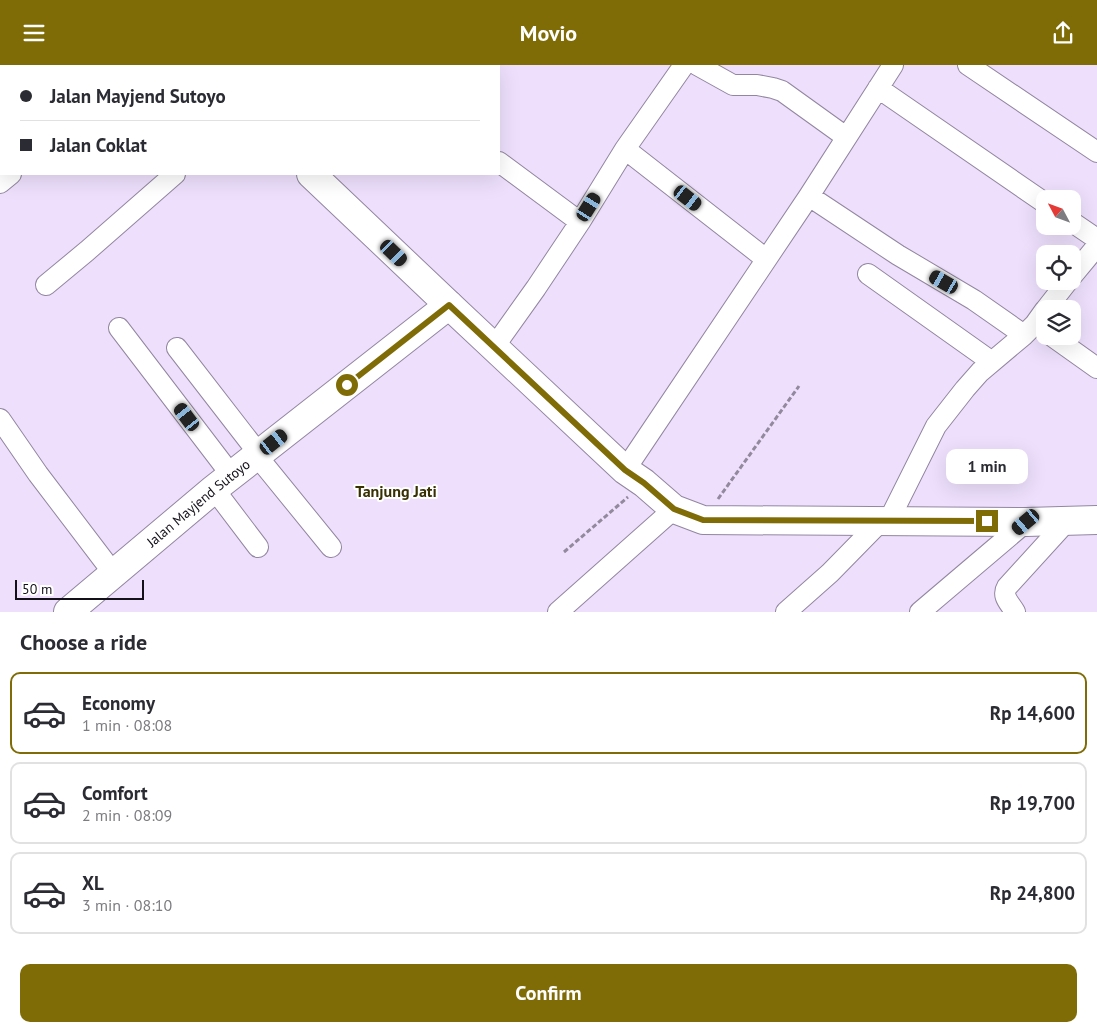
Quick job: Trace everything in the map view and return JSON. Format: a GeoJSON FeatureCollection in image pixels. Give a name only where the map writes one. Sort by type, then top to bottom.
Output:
{"type":"FeatureCollection","features":[{"type":"Feature","properties":{"kind":"street"},"geometry":{"type":"LineString","coordinates":[[494,347],[580,222],[625,149],[684,65]]}},
{"type":"Feature","properties":{"kind":"street"},"geometry":{"type":"LineString","coordinates":[[697,65],[733,85],[765,87],[782,91],[846,137]]}},
{"type":"Feature","properties":{"kind":"street"},"geometry":{"type":"LineString","coordinates":[[635,477],[766,259],[894,65]]}},
{"type":"Feature","properties":{"kind":"street"},"geometry":{"type":"LineString","coordinates":[[968,65],[1097,152]]}},
{"type":"Feature","properties":{"kind":"street"},"geometry":{"type":"LineString","coordinates":[[878,89],[1036,197]]}},
{"type":"Feature","properties":{"kind":"street"},"geometry":{"type":"LineString","coordinates":[[625,149],[766,259]]}},
{"type":"Feature","properties":{"kind":"street"},"geometry":{"type":"LineString","coordinates":[[500,163],[580,222]]}},
{"type":"Feature","properties":{"kind":"street"},"geometry":{"type":"LineString","coordinates":[[0,183],[10,175]]}},
{"type":"Feature","properties":{"kind":"street"},"geometry":{"type":"LineString","coordinates":[[46,285],[174,175]]}},
{"type":"Feature","properties":{"kind":"street"},"geometry":{"type":"LineString","coordinates":[[313,175],[494,347],[635,477],[674,509],[703,520],[1026,522],[1097,520]]}},
{"type":"Feature","properties":{"kind":"street"},"geometry":{"type":"LineString","coordinates":[[809,196],[898,255],[974,300],[1036,321]]}},
{"type":"Feature","properties":{"kind":"street"},"geometry":{"type":"LineString","coordinates":[[1081,228],[1097,239]]}},
{"type":"Feature","properties":{"kind":"street"},"geometry":{"type":"LineString","coordinates":[[1081,266],[1097,247]]}},
{"type":"Feature","properties":{"kind":"street"},"geometry":{"type":"LineString","coordinates":[[868,274],[992,362]]}},
{"type":"Feature","properties":{"kind":"street","name":"Jalan Mayjend Sutoyo"},"geometry":{"type":"LineString","coordinates":[[68,612],[223,482],[449,305]]}},
{"type":"Feature","properties":{"kind":"street"},"geometry":{"type":"LineString","coordinates":[[786,612],[885,521],[936,426],[964,389],[980,372],[1036,325]]}},
{"type":"Feature","properties":{"kind":"street"},"geometry":{"type":"LineString","coordinates":[[119,328],[223,482],[258,547]]}},
{"type":"Feature","properties":{"kind":"street"},"geometry":{"type":"LineString","coordinates":[[1065,345],[1097,368]]}},
{"type":"Feature","properties":{"kind":"street"},"geometry":{"type":"LineString","coordinates":[[177,348],[331,547]]}},
{"type":"Feature","properties":{"kind":"street"},"geometry":{"type":"LineString","coordinates":[[0,419],[114,574]]}},
{"type":"Feature","properties":{"kind":"street"},"geometry":{"type":"LineString","coordinates":[[558,612],[674,509]]}},
{"type":"Feature","properties":{"kind":"street"},"geometry":{"type":"LineString","coordinates":[[1016,612],[1004,595],[1006,587],[1068,520]]}},
{"type":"Feature","properties":{"kind":"street"},"geometry":{"type":"LineString","coordinates":[[920,612],[1026,522]]}},
{"type":"Feature","properties":{"kind":"path"},"geometry":{"type":"LineString","coordinates":[[703,520],[799,386]]}},
{"type":"Feature","properties":{"kind":"path"},"geometry":{"type":"LineString","coordinates":[[564,552],[635,477]]}},
{"type":"Feature","properties":{"kind":"district","name":"Tanjung Jati"},"geometry":{"type":"Point","coordinates":[396,491]}},
{"type":"Feature","properties":{"kind":"route"},"geometry":{"type":"LineString","coordinates":[[347,385],[449,305],[625,470],[644,483],[674,509],[703,520],[987,521]]}}]}
